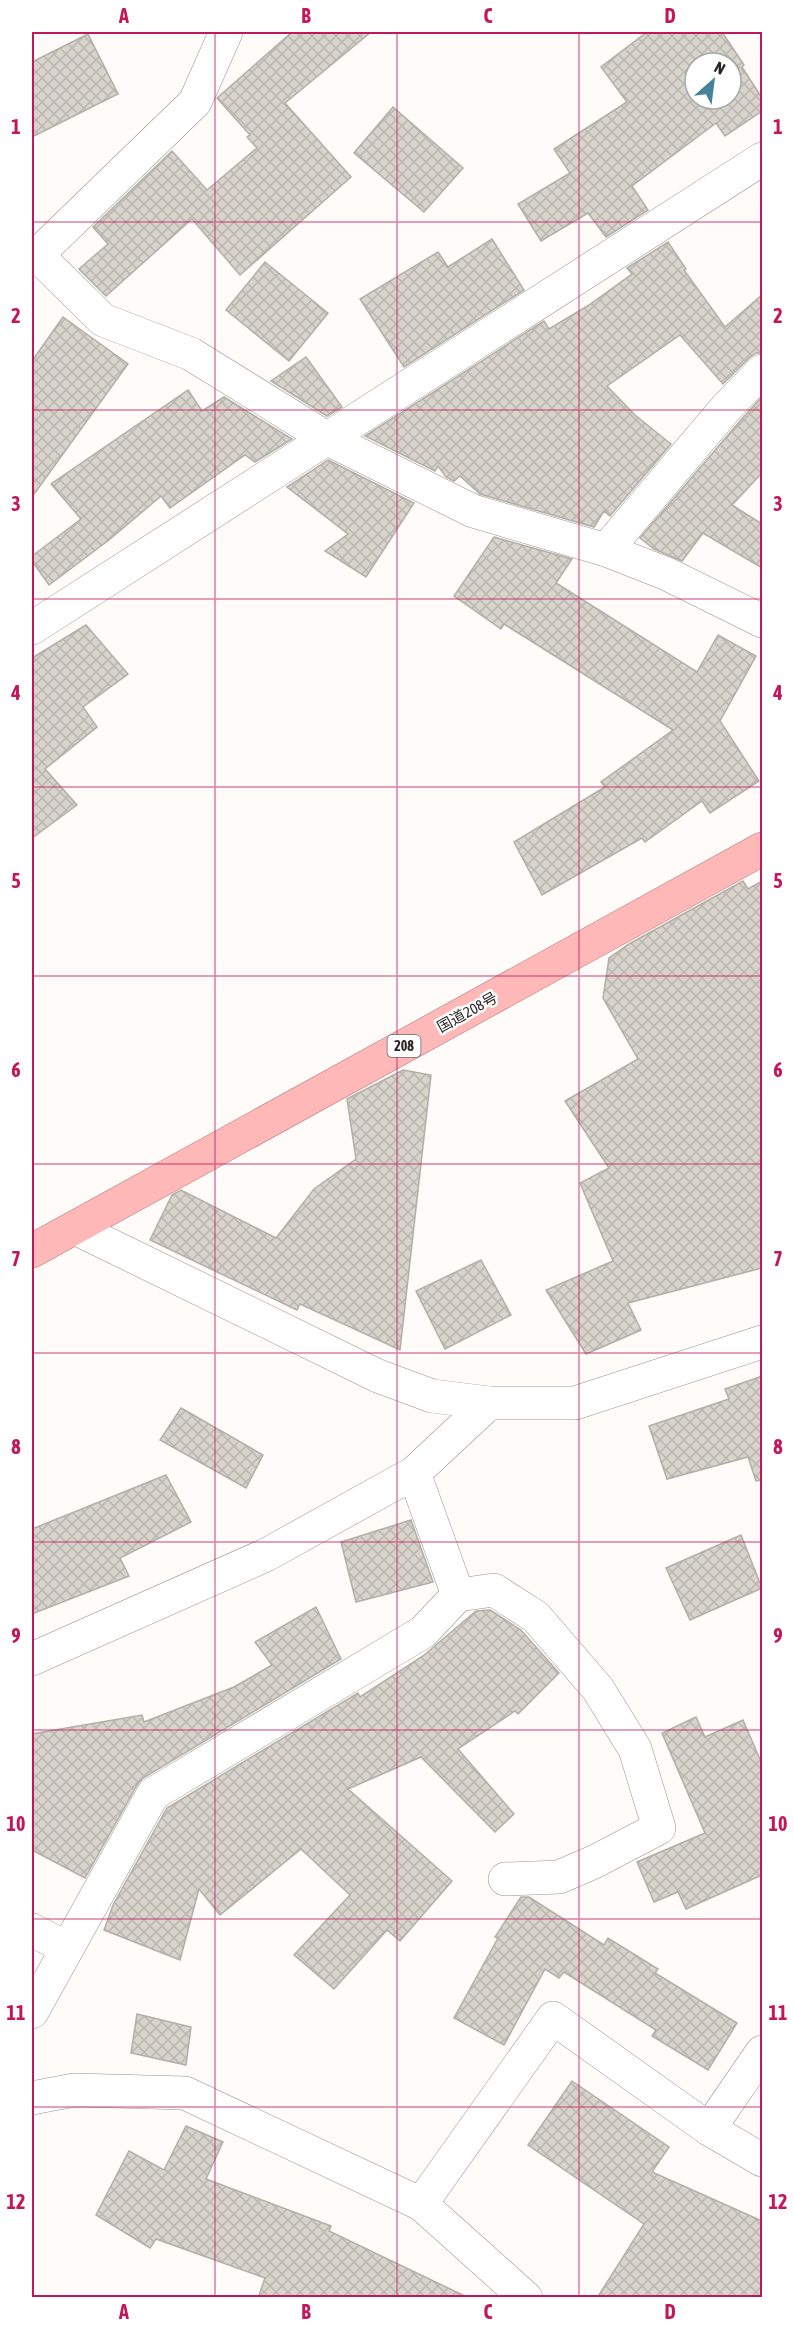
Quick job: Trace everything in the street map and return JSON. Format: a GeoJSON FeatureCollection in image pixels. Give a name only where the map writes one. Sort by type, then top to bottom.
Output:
{"type":"FeatureCollection","features":[{"type":"Feature","properties":{"kind":"highway","name":"国道208号"},"geometry":{"type":"LineString","coordinates":[[35,1245],[75,1228],[762,849]]}},
{"type":"Feature","properties":{"kind":"street"},"geometry":{"type":"LineString","coordinates":[[226,32],[195,102],[34,256],[103,320],[191,354],[328,439],[473,511],[606,550],[667,574],[762,621]]}},
{"type":"Feature","properties":{"kind":"street"},"geometry":{"type":"LineString","coordinates":[[32,628],[762,159]]}},
{"type":"Feature","properties":{"kind":"street"},"geometry":{"type":"LineString","coordinates":[[606,550],[726,408],[762,371]]}},
{"type":"Feature","properties":{"kind":"street"},"geometry":{"type":"LineString","coordinates":[[75,1228],[378,1376],[432,1396],[489,1403],[575,1403],[762,1341]]}},
{"type":"Feature","properties":{"kind":"street"},"geometry":{"type":"LineString","coordinates":[[32,1659],[266,1555],[414,1473],[489,1403]]}},
{"type":"Feature","properties":{"kind":"street"},"geometry":{"type":"LineString","coordinates":[[414,1473],[458,1595]]}},
{"type":"Feature","properties":{"kind":"street"},"geometry":{"type":"LineString","coordinates":[[32,2012],[153,1794],[423,1632],[458,1595],[494,1590],[536,1617],[598,1689],[635,1749],[659,1828],[594,1862],[559,1877],[505,1879]]}},
{"type":"Feature","properties":{"kind":"street"},"geometry":{"type":"LineString","coordinates":[[32,1930],[67,1948]]}},
{"type":"Feature","properties":{"kind":"street"},"geometry":{"type":"LineString","coordinates":[[421,2204],[553,2018],[709,2129],[762,2160]]}},
{"type":"Feature","properties":{"kind":"street"},"geometry":{"type":"LineString","coordinates":[[709,2129],[762,2052]]}},
{"type":"Feature","properties":{"kind":"street"},"geometry":{"type":"LineString","coordinates":[[32,2098],[74,2090],[185,2093],[421,2204],[509,2292]]}},
{"type":"Feature","properties":{"kind":"building"},"geometry":{"type":"Polygon","coordinates":[[[292,32],[371,32],[285,103],[351,177],[240,275],[192,219],[106,296],[79,269],[108,244],[93,227],[172,151],[207,190],[257,148],[247,137],[250,135],[217,98],[292,32]]]}},
{"type":"Feature","properties":{"kind":"building"},"geometry":{"type":"Polygon","coordinates":[[[647,32],[722,32],[735,51],[683,51],[683,111],[743,111],[743,69],[762,98],[762,111],[725,136],[716,123],[632,186],[648,210],[606,237],[588,213],[541,241],[518,204],[570,173],[554,149],[627,102],[601,67],[647,32]]]}},
{"type":"Feature","properties":{"kind":"building"},"geometry":{"type":"Polygon","coordinates":[[[88,34],[118,94],[32,137],[32,62],[88,34]]]}},
{"type":"Feature","properties":{"kind":"building"},"geometry":{"type":"Polygon","coordinates":[[[393,107],[463,168],[424,212],[354,153],[393,107]]]}},
{"type":"Feature","properties":{"kind":"building"},"geometry":{"type":"Polygon","coordinates":[[[492,239],[524,290],[404,367],[360,299],[438,252],[448,267],[492,239]]]}},
{"type":"Feature","properties":{"kind":"building"},"geometry":{"type":"Polygon","coordinates":[[[668,242],[686,269],[684,270],[725,327],[762,295],[762,353],[756,353],[749,358],[723,384],[680,335],[607,386],[635,415],[671,444],[610,516],[604,511],[594,527],[480,494],[460,476],[454,481],[446,477],[438,466],[435,471],[365,436],[544,321],[549,329],[589,305],[632,274],[627,268],[668,242]]]}},
{"type":"Feature","properties":{"kind":"building"},"geometry":{"type":"Polygon","coordinates":[[[265,262],[328,313],[289,361],[226,310],[265,262]]]}},
{"type":"Feature","properties":{"kind":"building"},"geometry":{"type":"Polygon","coordinates":[[[63,317],[128,364],[32,497],[32,361],[63,317]]]}},
{"type":"Feature","properties":{"kind":"building"},"geometry":{"type":"Polygon","coordinates":[[[306,357],[342,407],[327,416],[271,381],[306,357]]]}},
{"type":"Feature","properties":{"kind":"building"},"geometry":{"type":"Polygon","coordinates":[[[188,390],[202,411],[224,397],[292,439],[255,462],[245,455],[170,508],[161,496],[109,540],[49,585],[32,561],[32,556],[81,519],[51,484],[188,390]]]}},
{"type":"Feature","properties":{"kind":"building"},"geometry":{"type":"Polygon","coordinates":[[[762,397],[762,473],[732,505],[762,524],[762,568],[703,533],[682,561],[654,549],[640,538],[762,397]]]}},
{"type":"Feature","properties":{"kind":"building"},"geometry":{"type":"Polygon","coordinates":[[[328,460],[414,503],[366,577],[325,551],[348,534],[287,487],[328,460]]]}},
{"type":"Feature","properties":{"kind":"building"},"geometry":{"type":"Polygon","coordinates":[[[494,537],[572,559],[556,583],[697,672],[718,635],[756,656],[720,721],[759,781],[710,813],[702,801],[645,842],[642,838],[542,895],[514,842],[605,787],[601,782],[673,730],[504,624],[501,629],[454,596],[494,537]]]}},
{"type":"Feature","properties":{"kind":"building"},"geometry":{"type":"Polygon","coordinates":[[[86,625],[128,674],[83,707],[97,727],[45,769],[77,805],[32,838],[32,658],[86,625]]]}},
{"type":"Feature","properties":{"kind":"building"},"geometry":{"type":"Polygon","coordinates":[[[743,881],[748,889],[762,881],[762,1268],[628,1303],[641,1330],[586,1354],[546,1290],[613,1261],[580,1183],[609,1168],[565,1101],[638,1059],[603,998],[609,958],[629,944],[743,881]]]}},
{"type":"Feature","properties":{"kind":"building"},"geometry":{"type":"Polygon","coordinates":[[[403,1070],[431,1075],[400,1350],[300,1304],[297,1310],[150,1240],[172,1195],[181,1190],[276,1238],[314,1189],[356,1159],[347,1099],[403,1070]]]}},
{"type":"Feature","properties":{"kind":"building"},"geometry":{"type":"Polygon","coordinates":[[[481,1260],[511,1315],[445,1349],[416,1291],[481,1260]]]}},
{"type":"Feature","properties":{"kind":"building"},"geometry":{"type":"Polygon","coordinates":[[[762,1376],[762,1480],[756,1481],[748,1457],[667,1479],[649,1426],[729,1399],[725,1389],[762,1376]]]}},
{"type":"Feature","properties":{"kind":"building"},"geometry":{"type":"Polygon","coordinates":[[[181,1408],[263,1455],[246,1488],[160,1440],[181,1408]]]}},
{"type":"Feature","properties":{"kind":"building"},"geometry":{"type":"Polygon","coordinates":[[[166,1475],[191,1522],[120,1558],[129,1576],[32,1614],[32,1529],[166,1475]]]}},
{"type":"Feature","properties":{"kind":"building"},"geometry":{"type":"Polygon","coordinates":[[[411,1520],[433,1582],[356,1602],[341,1542],[411,1520]]]}},
{"type":"Feature","properties":{"kind":"building"},"geometry":{"type":"Polygon","coordinates":[[[741,1535],[762,1588],[690,1620],[666,1568],[741,1535]]]}},
{"type":"Feature","properties":{"kind":"building"},"geometry":{"type":"Polygon","coordinates":[[[316,1607],[341,1659],[143,1778],[85,1878],[32,1850],[32,1734],[142,1715],[144,1722],[234,1687],[272,1665],[255,1642],[316,1607]]]}},
{"type":"Feature","properties":{"kind":"building"},"geometry":{"type":"Polygon","coordinates":[[[490,1610],[521,1630],[559,1673],[518,1714],[515,1711],[458,1749],[514,1814],[495,1832],[421,1757],[348,1789],[452,1881],[400,1941],[387,1930],[334,1989],[294,1955],[350,1895],[301,1849],[220,1915],[199,1889],[180,1960],[104,1930],[113,1905],[167,1808],[358,1693],[360,1697],[423,1656],[476,1611],[490,1610]]]}},
{"type":"Feature","properties":{"kind":"building"},"geometry":{"type":"Polygon","coordinates":[[[696,1717],[705,1737],[743,1720],[762,1764],[762,1875],[686,1909],[678,1892],[654,1902],[637,1862],[705,1833],[662,1733],[696,1717]]]}},
{"type":"Feature","properties":{"kind":"building"},"geometry":{"type":"Polygon","coordinates":[[[521,1897],[529,1897],[604,1945],[608,1938],[658,1969],[655,1973],[737,2023],[708,2070],[652,2036],[656,2030],[564,1972],[559,1978],[545,1969],[504,2045],[454,2018],[498,1938],[495,1937],[521,1897]]]}},
{"type":"Feature","properties":{"kind":"building"},"geometry":{"type":"Polygon","coordinates":[[[137,2014],[191,2027],[186,2065],[131,2053],[137,2014]]]}},
{"type":"Feature","properties":{"kind":"building"},"geometry":{"type":"Polygon","coordinates":[[[572,2081],[669,2147],[652,2172],[762,2221],[762,2298],[597,2298],[644,2224],[528,2145],[572,2081]]]}},
{"type":"Feature","properties":{"kind":"building"},"geometry":{"type":"Polygon","coordinates":[[[186,2126],[223,2142],[206,2179],[331,2226],[329,2231],[469,2298],[258,2298],[265,2278],[156,2239],[150,2248],[96,2215],[129,2151],[164,2170],[186,2126]]]}}]}
